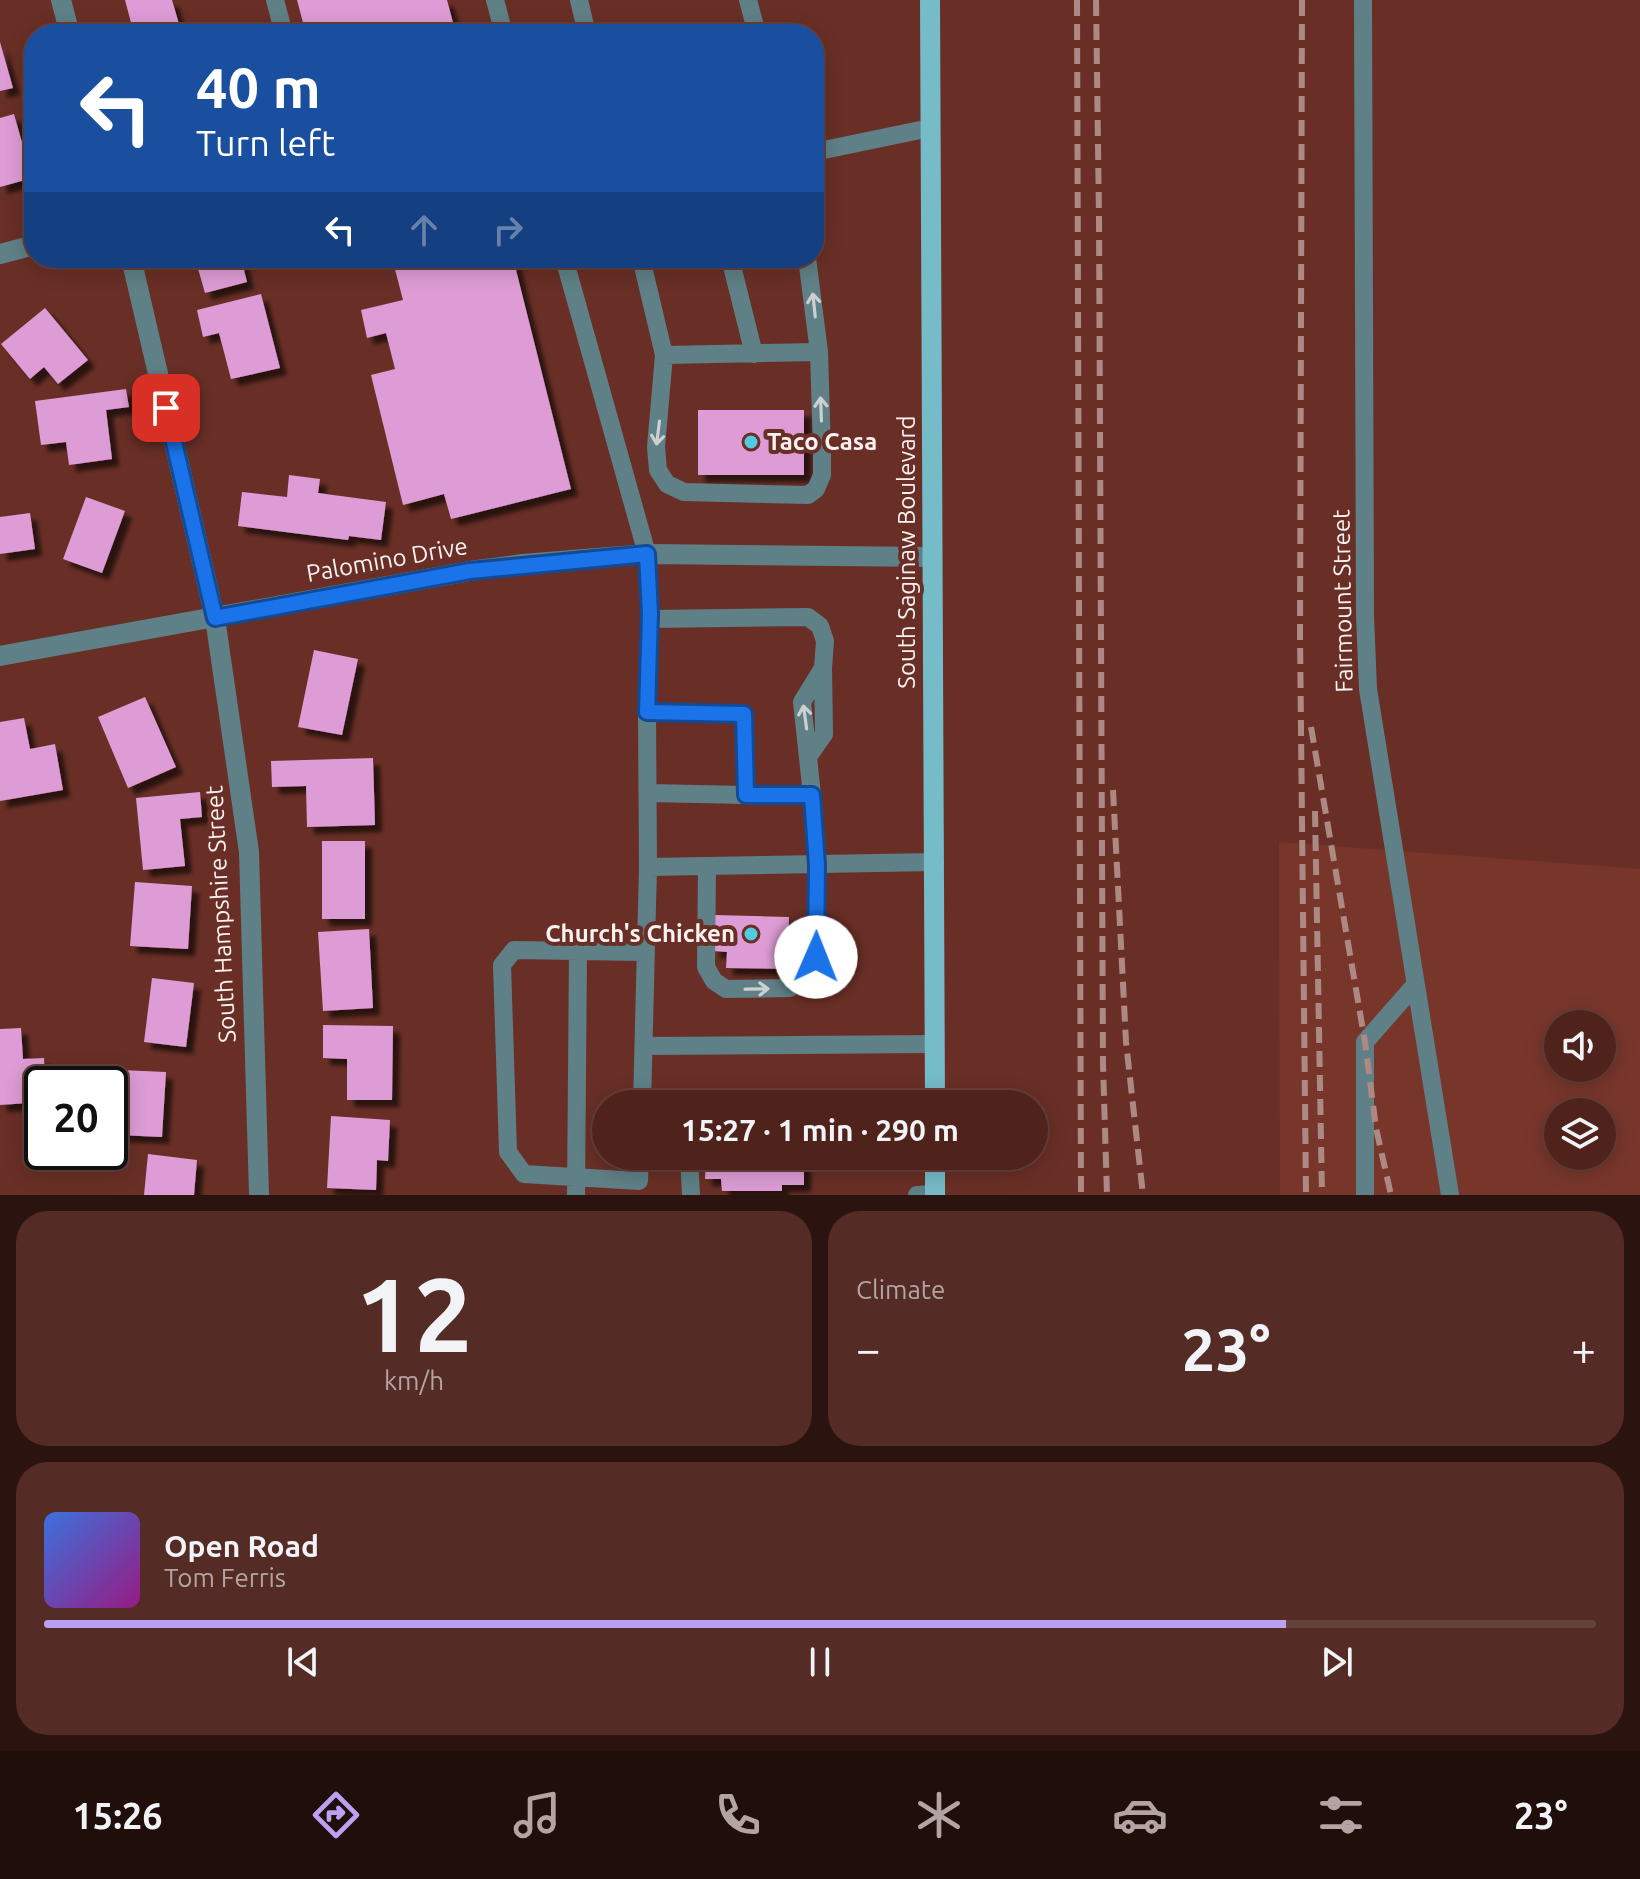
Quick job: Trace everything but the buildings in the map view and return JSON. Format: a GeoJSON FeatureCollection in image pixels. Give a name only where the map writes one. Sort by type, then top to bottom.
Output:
{"type":"FeatureCollection","features":[{"type":"Feature","properties":{"kind":"main road","name":"South Saginaw Boulevard"},"geometry":{"type":"LineString","coordinates":[[930,0],[935,1090]]}},
{"type":"Feature","properties":{"kind":"main road"},"geometry":{"type":"LineString","coordinates":[[935,1170],[935,1195]]}},
{"type":"Feature","properties":{"kind":"street"},"geometry":{"type":"LineString","coordinates":[[61,0],[67,24]]}},
{"type":"Feature","properties":{"kind":"street"},"geometry":{"type":"LineString","coordinates":[[0,254],[24,248]]}},
{"type":"Feature","properties":{"kind":"street","name":"South Hampshire Street"},"geometry":{"type":"LineString","coordinates":[[133,268],[215,618],[249,852],[259,1195]]}},
{"type":"Feature","properties":{"kind":"street","name":"Palomino Drive"},"geometry":{"type":"LineString","coordinates":[[0,656],[470,571],[647,554],[932,557]]}},
{"type":"Feature","properties":{"kind":"lane"},"geometry":{"type":"LineString","coordinates":[[275,0],[281,24]]}},
{"type":"Feature","properties":{"kind":"lane"},"geometry":{"type":"LineString","coordinates":[[495,0],[501,24]]}},
{"type":"Feature","properties":{"kind":"lane"},"geometry":{"type":"LineString","coordinates":[[579,0],[585,24]]}},
{"type":"Feature","properties":{"kind":"lane"},"geometry":{"type":"LineString","coordinates":[[748,0],[754,24]]}},
{"type":"Feature","properties":{"kind":"lane","name":"Fairmount Street"},"geometry":{"type":"LineString","coordinates":[[1363,0],[1368,689],[1450,1195]]}},
{"type":"Feature","properties":{"kind":"lane"},"geometry":{"type":"LineString","coordinates":[[824,150],[930,128]]}},
{"type":"Feature","properties":{"kind":"lane"},"geometry":{"type":"LineString","coordinates":[[567,268],[647,554],[650,619],[648,867],[642,1090]]}},
{"type":"Feature","properties":{"kind":"lane"},"geometry":{"type":"LineString","coordinates":[[643,268],[664,355],[656,447],[658,470],[667,484],[684,492],[808,495],[816,489],[822,475],[819,352],[808,268]]}},
{"type":"Feature","properties":{"kind":"lane"},"geometry":{"type":"LineString","coordinates":[[732,268],[754,354]]}},
{"type":"Feature","properties":{"kind":"lane"},"geometry":{"type":"LineString","coordinates":[[664,355],[819,352]]}},
{"type":"Feature","properties":{"kind":"lane"},"geometry":{"type":"LineString","coordinates":[[650,619],[808,617],[820,626],[825,641],[823,668],[802,702],[810,754],[817,865],[816,957],[807,976],[790,988],[726,989],[714,981],[706,967],[707,866]]}},
{"type":"Feature","properties":{"kind":"lane"},"geometry":{"type":"LineString","coordinates":[[647,712],[744,714],[746,795]]}},
{"type":"Feature","properties":{"kind":"lane"},"geometry":{"type":"LineString","coordinates":[[648,793],[812,795]]}},
{"type":"Feature","properties":{"kind":"lane"},"geometry":{"type":"LineString","coordinates":[[648,867],[935,862]]}},
{"type":"Feature","properties":{"kind":"lane"},"geometry":{"type":"LineString","coordinates":[[639,1188],[576,1186],[524,1174],[508,1152],[502,965],[514,950],[644,952]]}},
{"type":"Feature","properties":{"kind":"lane"},"geometry":{"type":"LineString","coordinates":[[576,1186],[578,951]]}},
{"type":"Feature","properties":{"kind":"lane"},"geometry":{"type":"LineString","coordinates":[[1365,1195],[1365,1042],[1415,985]]}},
{"type":"Feature","properties":{"kind":"lane"},"geometry":{"type":"LineString","coordinates":[[644,1046],[934,1044]]}},
{"type":"Feature","properties":{"kind":"lane"},"geometry":{"type":"LineString","coordinates":[[690,1170],[691,1195]]}},
{"type":"Feature","properties":{"kind":"lane"},"geometry":{"type":"LineString","coordinates":[[917,1195],[935,1195]]}},
{"type":"Feature","properties":{"kind":"shaded area"},"geometry":{"type":"Polygon","coordinates":[[[1279,842],[1640,869],[1640,1195],[1280,1195],[1279,842]]]}},
{"type":"Feature","properties":{"kind":"railway"},"geometry":{"type":"LineString","coordinates":[[1077,0],[1081,1195]]}},
{"type":"Feature","properties":{"kind":"railway"},"geometry":{"type":"LineString","coordinates":[[1096,0],[1103,1064],[1107,1195]]}},
{"type":"Feature","properties":{"kind":"railway"},"geometry":{"type":"LineString","coordinates":[[1302,0],[1300,635],[1306,1195]]}},
{"type":"Feature","properties":{"kind":"railway"},"geometry":{"type":"LineString","coordinates":[[1311,727],[1365,1042],[1376,1128],[1391,1195]]}},
{"type":"Feature","properties":{"kind":"railway"},"geometry":{"type":"LineString","coordinates":[[1113,790],[1126,1042],[1143,1195]]}},
{"type":"Feature","properties":{"kind":"railway"},"geometry":{"type":"LineString","coordinates":[[1315,811],[1322,1195]]}},
{"type":"Feature","properties":{"kind":"place","name":"Taco Casa"},"geometry":{"type":"Point","coordinates":[751,442]}},
{"type":"Feature","properties":{"kind":"place","name":"Church's Chicken"},"geometry":{"type":"Point","coordinates":[751,934]}},
{"type":"Feature","properties":{"kind":"route"},"geometry":{"type":"LineString","coordinates":[[166,408],[215,618],[470,571],[647,554],[650,614],[647,712],[744,714],[746,795],[812,795],[817,865],[816,957]]}}]}
